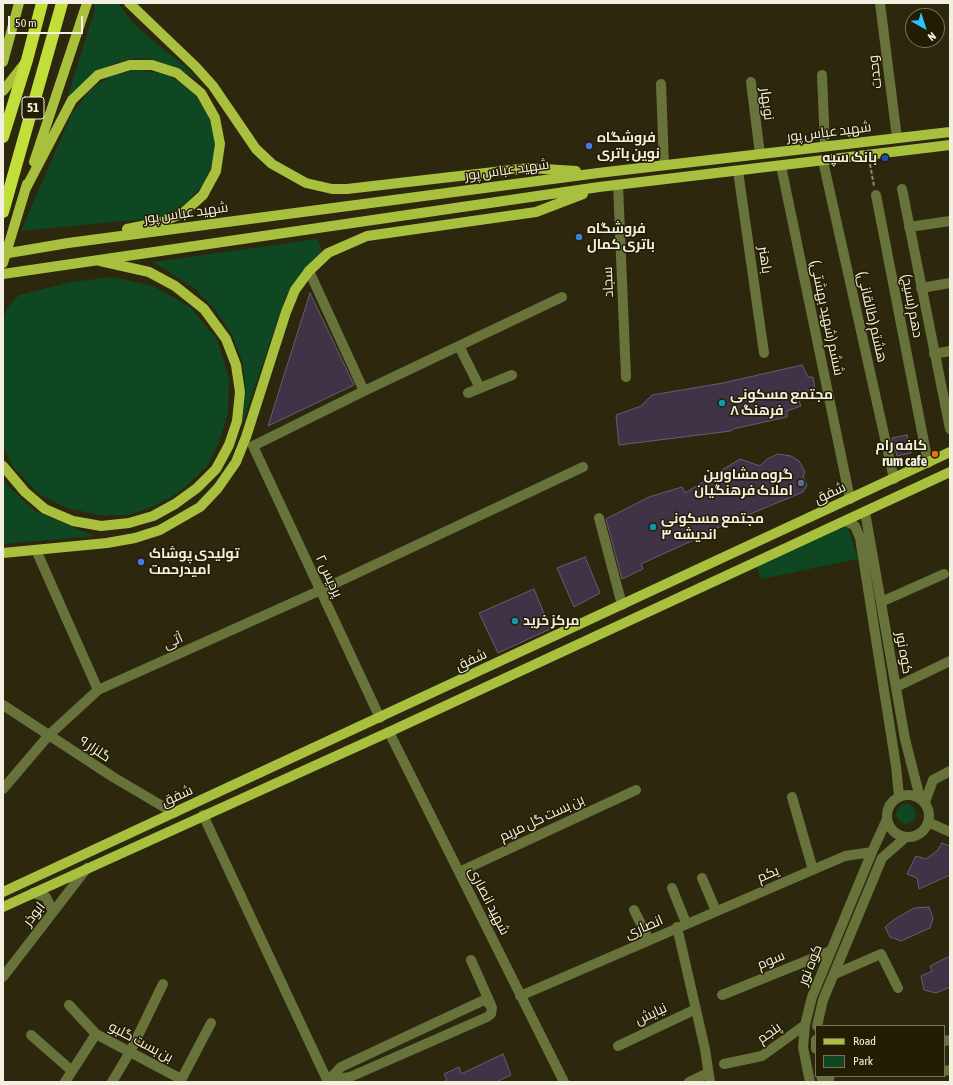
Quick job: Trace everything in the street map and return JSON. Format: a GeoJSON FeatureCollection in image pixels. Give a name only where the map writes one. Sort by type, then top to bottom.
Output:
{"type":"FeatureCollection","features":[{"type":"Feature","properties":{"kind":"highway","name":"51"},"geometry":{"type":"LineString","coordinates":[[3,137],[27,60],[42,3]]}},
{"type":"Feature","properties":{"kind":"highway","name":"51"},"geometry":{"type":"LineString","coordinates":[[3,212],[62,3]]}},
{"type":"Feature","properties":{"kind":"main road"},"geometry":{"type":"LineString","coordinates":[[3,62],[19,3]]}},
{"type":"Feature","properties":{"kind":"main road"},"geometry":{"type":"LineString","coordinates":[[3,263],[25,190],[88,3]]}},
{"type":"Feature","properties":{"kind":"main road"},"geometry":{"type":"LineString","coordinates":[[129,3],[196,67],[213,86],[256,149],[272,164],[306,183],[332,189],[347,189],[529,168],[598,173]]}},
{"type":"Feature","properties":{"kind":"main road"},"geometry":{"type":"LineString","coordinates":[[3,91],[27,60]]}},
{"type":"Feature","properties":{"kind":"main road"},"geometry":{"type":"LineString","coordinates":[[25,190],[72,100],[98,75],[130,65],[152,66],[177,73],[201,94],[215,118],[220,144],[216,170],[203,195],[183,213],[161,222],[112,232],[92,239]]}},
{"type":"Feature","properties":{"kind":"main road","name":"شهید عباس پور"},"geometry":{"type":"LineString","coordinates":[[3,254],[92,239],[598,173],[950,132]]}},
{"type":"Feature","properties":{"kind":"main road","name":"شهید عباس پور"},"geometry":{"type":"LineString","coordinates":[[3,274],[600,187],[950,145]]}},
{"type":"Feature","properties":{"kind":"main road"},"geometry":{"type":"LineString","coordinates":[[3,553],[107,543],[135,538],[160,530],[200,507],[218,488],[236,462],[246,436],[286,312],[295,290],[309,271],[328,253],[367,236],[536,212],[600,187]]}},
{"type":"Feature","properties":{"kind":"main road"},"geometry":{"type":"LineString","coordinates":[[3,466],[25,492],[45,509],[73,521],[101,526],[129,523],[153,516],[175,504],[197,488],[216,468],[229,445],[237,421],[240,392],[236,365],[226,339],[204,309],[175,286],[149,272],[94,260]]}},
{"type":"Feature","properties":{"kind":"main road","name":"شفق"},"geometry":{"type":"LineString","coordinates":[[3,892],[950,452]]}},
{"type":"Feature","properties":{"kind":"main road","name":"شفق"},"geometry":{"type":"LineString","coordinates":[[3,907],[202,815],[389,732],[950,472]]}},
{"type":"Feature","properties":{"kind":"street","name":"وحدت"},"geometry":{"type":"LineString","coordinates":[[880,3],[896,138]]}},
{"type":"Feature","properties":{"kind":"street"},"geometry":{"type":"LineString","coordinates":[[822,75],[825,146]]}},
{"type":"Feature","properties":{"kind":"street","name":"نوبهار"},"geometry":{"type":"LineString","coordinates":[[750,82],[760,154]]}},
{"type":"Feature","properties":{"kind":"street"},"geometry":{"type":"LineString","coordinates":[[661,84],[664,165]]}},
{"type":"Feature","properties":{"kind":"street","name":"هشتم (طالقانی)"},"geometry":{"type":"LineString","coordinates":[[823,161],[894,479]]}},
{"type":"Feature","properties":{"kind":"street","name":"ششم (شهید بهشتی)"},"geometry":{"type":"LineString","coordinates":[[781,166],[850,499]]}},
{"type":"Feature","properties":{"kind":"street","name":"باهنر"},"geometry":{"type":"LineString","coordinates":[[738,171],[764,353]]}},
{"type":"Feature","properties":{"kind":"street","name":"سجاد"},"geometry":{"type":"LineString","coordinates":[[618,185],[626,377]]}},
{"type":"Feature","properties":{"kind":"street"},"geometry":{"type":"LineString","coordinates":[[902,189],[950,429]]}},
{"type":"Feature","properties":{"kind":"street","name":"دهم (بسیج)"},"geometry":{"type":"LineString","coordinates":[[876,195],[928,463]]}},
{"type":"Feature","properties":{"kind":"street"},"geometry":{"type":"LineString","coordinates":[[909,227],[950,221]]}},
{"type":"Feature","properties":{"kind":"street"},"geometry":{"type":"LineString","coordinates":[[309,271],[364,391],[562,297]]}},
{"type":"Feature","properties":{"kind":"street"},"geometry":{"type":"LineString","coordinates":[[921,288],[950,283]]}},
{"type":"Feature","properties":{"kind":"street"},"geometry":{"type":"LineString","coordinates":[[459,346],[480,388]]}},
{"type":"Feature","properties":{"kind":"street"},"geometry":{"type":"LineString","coordinates":[[934,354],[950,352]]}},
{"type":"Feature","properties":{"kind":"street"},"geometry":{"type":"LineString","coordinates":[[468,393],[512,375]]}},
{"type":"Feature","properties":{"kind":"street","name":"پردیس ۲"},"geometry":{"type":"LineString","coordinates":[[364,391],[254,446],[380,718]]}},
{"type":"Feature","properties":{"kind":"street","name":"آتی"},"geometry":{"type":"LineString","coordinates":[[3,789],[49,735],[98,690],[321,590],[583,467]]}},
{"type":"Feature","properties":{"kind":"street","name":"کوه نور"},"geometry":{"type":"LineString","coordinates":[[865,512],[905,739],[922,800]]}},
{"type":"Feature","properties":{"kind":"street"},"geometry":{"type":"LineString","coordinates":[[599,518],[622,605]]}},
{"type":"Feature","properties":{"kind":"street"},"geometry":{"type":"LineString","coordinates":[[846,521],[855,526],[856,530]]}},
{"type":"Feature","properties":{"kind":"street"},"geometry":{"type":"LineString","coordinates":[[856,530],[858,525],[863,522],[867,524]]}},
{"type":"Feature","properties":{"kind":"street","name":"کوه نور"},"geometry":{"type":"LineString","coordinates":[[856,530],[860,538],[896,766],[899,796]]}},
{"type":"Feature","properties":{"kind":"street"},"geometry":{"type":"LineString","coordinates":[[36,550],[98,690]]}},
{"type":"Feature","properties":{"kind":"street"},"geometry":{"type":"LineString","coordinates":[[881,602],[944,574]]}},
{"type":"Feature","properties":{"kind":"street"},"geometry":{"type":"LineString","coordinates":[[896,687],[950,660]]}},
{"type":"Feature","properties":{"kind":"street","name":"گلزار ۹"},"geometry":{"type":"LineString","coordinates":[[3,705],[113,777],[174,813]]}},
{"type":"Feature","properties":{"kind":"street","name":"شهید انصاری"},"geometry":{"type":"LineString","coordinates":[[389,732],[564,1082]]}},
{"type":"Feature","properties":{"kind":"street"},"geometry":{"type":"LineString","coordinates":[[922,800],[933,780],[949,772]]}},
{"type":"Feature","properties":{"kind":"street","name":"بن بست گل مریم"},"geometry":{"type":"LineString","coordinates":[[459,872],[636,790]]}},
{"type":"Feature","properties":{"kind":"street"},"geometry":{"type":"LineString","coordinates":[[913,795],[922,800],[928,808],[928,822],[920,833],[906,837],[894,831],[887,819],[889,806],[899,796],[913,795]]}},
{"type":"Feature","properties":{"kind":"street"},"geometry":{"type":"LineString","coordinates":[[792,797],[813,870]]}},
{"type":"Feature","properties":{"kind":"street"},"geometry":{"type":"LineString","coordinates":[[202,815],[328,1082]]}},
{"type":"Feature","properties":{"kind":"street","name":"کوه نور"},"geometry":{"type":"LineString","coordinates":[[810,1082],[804,1047],[805,1025],[812,997],[887,819]]}},
{"type":"Feature","properties":{"kind":"street"},"geometry":{"type":"LineString","coordinates":[[928,822],[950,832]]}},
{"type":"Feature","properties":{"kind":"street","name":"کوه نور"},"geometry":{"type":"LineString","coordinates":[[817,1025],[823,1000],[882,858],[906,837]]}},
{"type":"Feature","properties":{"kind":"street","name":"یکم"},"geometry":{"type":"LineString","coordinates":[[682,925],[845,856],[872,852]]}},
{"type":"Feature","properties":{"kind":"street","name":"ابوذر"},"geometry":{"type":"LineString","coordinates":[[3,977],[87,868]]}},
{"type":"Feature","properties":{"kind":"street"},"geometry":{"type":"LineString","coordinates":[[702,878],[716,911]]}},
{"type":"Feature","properties":{"kind":"street"},"geometry":{"type":"LineString","coordinates":[[672,888],[682,925]]}},
{"type":"Feature","properties":{"kind":"street"},"geometry":{"type":"LineString","coordinates":[[33,893],[46,897],[53,912]]}},
{"type":"Feature","properties":{"kind":"street"},"geometry":{"type":"LineString","coordinates":[[634,910],[648,940]]}},
{"type":"Feature","properties":{"kind":"street","name":"انصاری"},"geometry":{"type":"LineString","coordinates":[[520,996],[682,925],[696,1009],[705,1048],[709,1078]]}},
{"type":"Feature","properties":{"kind":"street","name":"سوم"},"geometry":{"type":"LineString","coordinates":[[722,995],[831,951]]}},
{"type":"Feature","properties":{"kind":"street"},"geometry":{"type":"LineString","coordinates":[[835,974],[881,954],[898,988]]}},
{"type":"Feature","properties":{"kind":"street"},"geometry":{"type":"LineString","coordinates":[[328,1082],[350,1077],[491,1014],[491,1005],[471,960]]}},
{"type":"Feature","properties":{"kind":"street"},"geometry":{"type":"LineString","coordinates":[[112,1082],[130,1052],[163,984]]}},
{"type":"Feature","properties":{"kind":"street"},"geometry":{"type":"LineString","coordinates":[[328,1082],[341,1066],[479,1002],[487,1001],[491,1005]]}},
{"type":"Feature","properties":{"kind":"street"},"geometry":{"type":"LineString","coordinates":[[69,1005],[96,1034]]}},
{"type":"Feature","properties":{"kind":"street","name":"نیایش"},"geometry":{"type":"LineString","coordinates":[[618,1046],[696,1009]]}},
{"type":"Feature","properties":{"kind":"street"},"geometry":{"type":"LineString","coordinates":[[181,1081],[211,1022]]}},
{"type":"Feature","properties":{"kind":"street","name":"پنجم"},"geometry":{"type":"LineString","coordinates":[[724,1064],[762,1056],[805,1025]]}},
{"type":"Feature","properties":{"kind":"street","name":"بن بست گلبو"},"geometry":{"type":"LineString","coordinates":[[65,1082],[96,1034],[181,1081]]}},
{"type":"Feature","properties":{"kind":"street"},"geometry":{"type":"LineString","coordinates":[[31,1035],[72,1071]]}},
{"type":"Feature","properties":{"kind":"street"},"geometry":{"type":"LineString","coordinates":[[689,1082],[709,1078]]}},
{"type":"Feature","properties":{"kind":"path"},"geometry":{"type":"LineString","coordinates":[[868,155],[876,195]]}},
{"type":"Feature","properties":{"kind":"green space"},"geometry":{"type":"Polygon","coordinates":[[[94,3],[118,3],[133,23],[180,62],[199,80],[174,67],[154,60],[138,58],[116,63],[95,74],[67,98],[95,9],[94,3]]]}},
{"type":"Feature","properties":{"kind":"green space"},"geometry":{"type":"Polygon","coordinates":[[[138,70],[166,74],[191,89],[207,112],[215,138],[213,161],[204,184],[185,204],[164,216],[21,231],[72,113],[91,89],[112,75],[138,70]]]}},
{"type":"Feature","properties":{"kind":"green space"},"geometry":{"type":"Polygon","coordinates":[[[317,239],[322,251],[301,274],[285,298],[241,428],[246,391],[243,364],[232,335],[214,308],[194,288],[153,262],[317,239]]]}},
{"type":"Feature","properties":{"kind":"green space"},"geometry":{"type":"Polygon","coordinates":[[[113,277],[153,286],[190,307],[217,339],[229,378],[228,413],[218,444],[207,466],[182,490],[159,504],[129,515],[99,515],[67,508],[39,494],[12,466],[3,446],[3,324],[7,308],[19,295],[71,282],[113,277]]]}},
{"type":"Feature","properties":{"kind":"green space"},"geometry":{"type":"Polygon","coordinates":[[[3,479],[9,487],[35,511],[94,536],[3,544],[3,479]]]}},
{"type":"Feature","properties":{"kind":"green space"},"geometry":{"type":"Polygon","coordinates":[[[847,524],[858,559],[761,579],[756,565],[847,524]]]}},
{"type":"Feature","properties":{"kind":"green space"},"geometry":{"type":"Polygon","coordinates":[[[906,804],[913,807],[916,814],[913,821],[906,824],[899,821],[896,814],[899,807],[906,804]]]}},
{"type":"Feature","properties":{"kind":"building"},"geometry":{"type":"Polygon","coordinates":[[[310,293],[354,385],[268,426],[310,293]]]}},
{"type":"Feature","properties":{"kind":"building","name":"مجتمع مسکونی فرهنگ ۸"},"geometry":{"type":"Polygon","coordinates":[[[802,365],[808,377],[813,377],[815,389],[805,392],[807,398],[799,401],[801,406],[787,411],[787,417],[733,429],[731,431],[619,445],[616,415],[641,406],[652,395],[723,383],[802,365]]]}},
{"type":"Feature","properties":{"kind":"building"},"geometry":{"type":"Polygon","coordinates":[[[907,435],[911,453],[897,456],[892,438],[907,435]]]}},
{"type":"Feature","properties":{"kind":"building"},"geometry":{"type":"Polygon","coordinates":[[[778,454],[791,456],[799,461],[805,472],[803,477],[807,485],[803,492],[705,533],[705,535],[641,564],[643,569],[622,579],[606,519],[649,497],[682,487],[685,493],[740,459],[760,466],[767,459],[778,454]]]}},
{"type":"Feature","properties":{"kind":"building","name":"مرکز خرید"},"geometry":{"type":"Polygon","coordinates":[[[585,557],[600,593],[574,607],[557,568],[585,557]]]}},
{"type":"Feature","properties":{"kind":"building","name":"مرکز خرید"},"geometry":{"type":"Polygon","coordinates":[[[534,589],[550,629],[498,653],[479,613],[534,589]]]}},
{"type":"Feature","properties":{"kind":"building"},"geometry":{"type":"Polygon","coordinates":[[[942,843],[950,846],[950,875],[919,889],[917,878],[907,874],[916,856],[926,859],[937,851],[942,843]]]}},
{"type":"Feature","properties":{"kind":"building"},"geometry":{"type":"Polygon","coordinates":[[[929,907],[933,918],[930,928],[901,941],[890,937],[885,927],[895,919],[914,908],[929,907]]]}},
{"type":"Feature","properties":{"kind":"building"},"geometry":{"type":"Polygon","coordinates":[[[950,956],[950,987],[936,993],[924,990],[921,976],[932,971],[930,966],[950,956]]]}},
{"type":"Feature","properties":{"kind":"building"},"geometry":{"type":"Polygon","coordinates":[[[503,1054],[511,1075],[496,1082],[443,1082],[447,1080],[444,1074],[459,1067],[461,1074],[503,1054]]]}},
{"type":"Feature","properties":{"kind":"place","name":"فروشگاه نوین باتری"},"geometry":{"type":"Point","coordinates":[589,146]}},
{"type":"Feature","properties":{"kind":"place","name":"بانک سپه"},"geometry":{"type":"Point","coordinates":[885,158]}},
{"type":"Feature","properties":{"kind":"place","name":"فروشگاه باتری کمال"},"geometry":{"type":"Point","coordinates":[579,237]}},
{"type":"Feature","properties":{"kind":"place","name":"مجتمع مسکونی فرهنگ ۸"},"geometry":{"type":"Point","coordinates":[722,403]}},
{"type":"Feature","properties":{"kind":"place","name":"کافه رام rum cafe"},"geometry":{"type":"Point","coordinates":[935,454]}},
{"type":"Feature","properties":{"kind":"place","name":"گروه مشاورین املاک فرهنگیان"},"geometry":{"type":"Point","coordinates":[801,483]}},
{"type":"Feature","properties":{"kind":"place","name":"مجتمع مسکونی اندیشه ۳"},"geometry":{"type":"Point","coordinates":[653,527]}},
{"type":"Feature","properties":{"kind":"place","name":"تولیدی پوشاک امیدرحمت"},"geometry":{"type":"Point","coordinates":[141,562]}},
{"type":"Feature","properties":{"kind":"place","name":"مرکز خرید"},"geometry":{"type":"Point","coordinates":[515,621]}}]}
